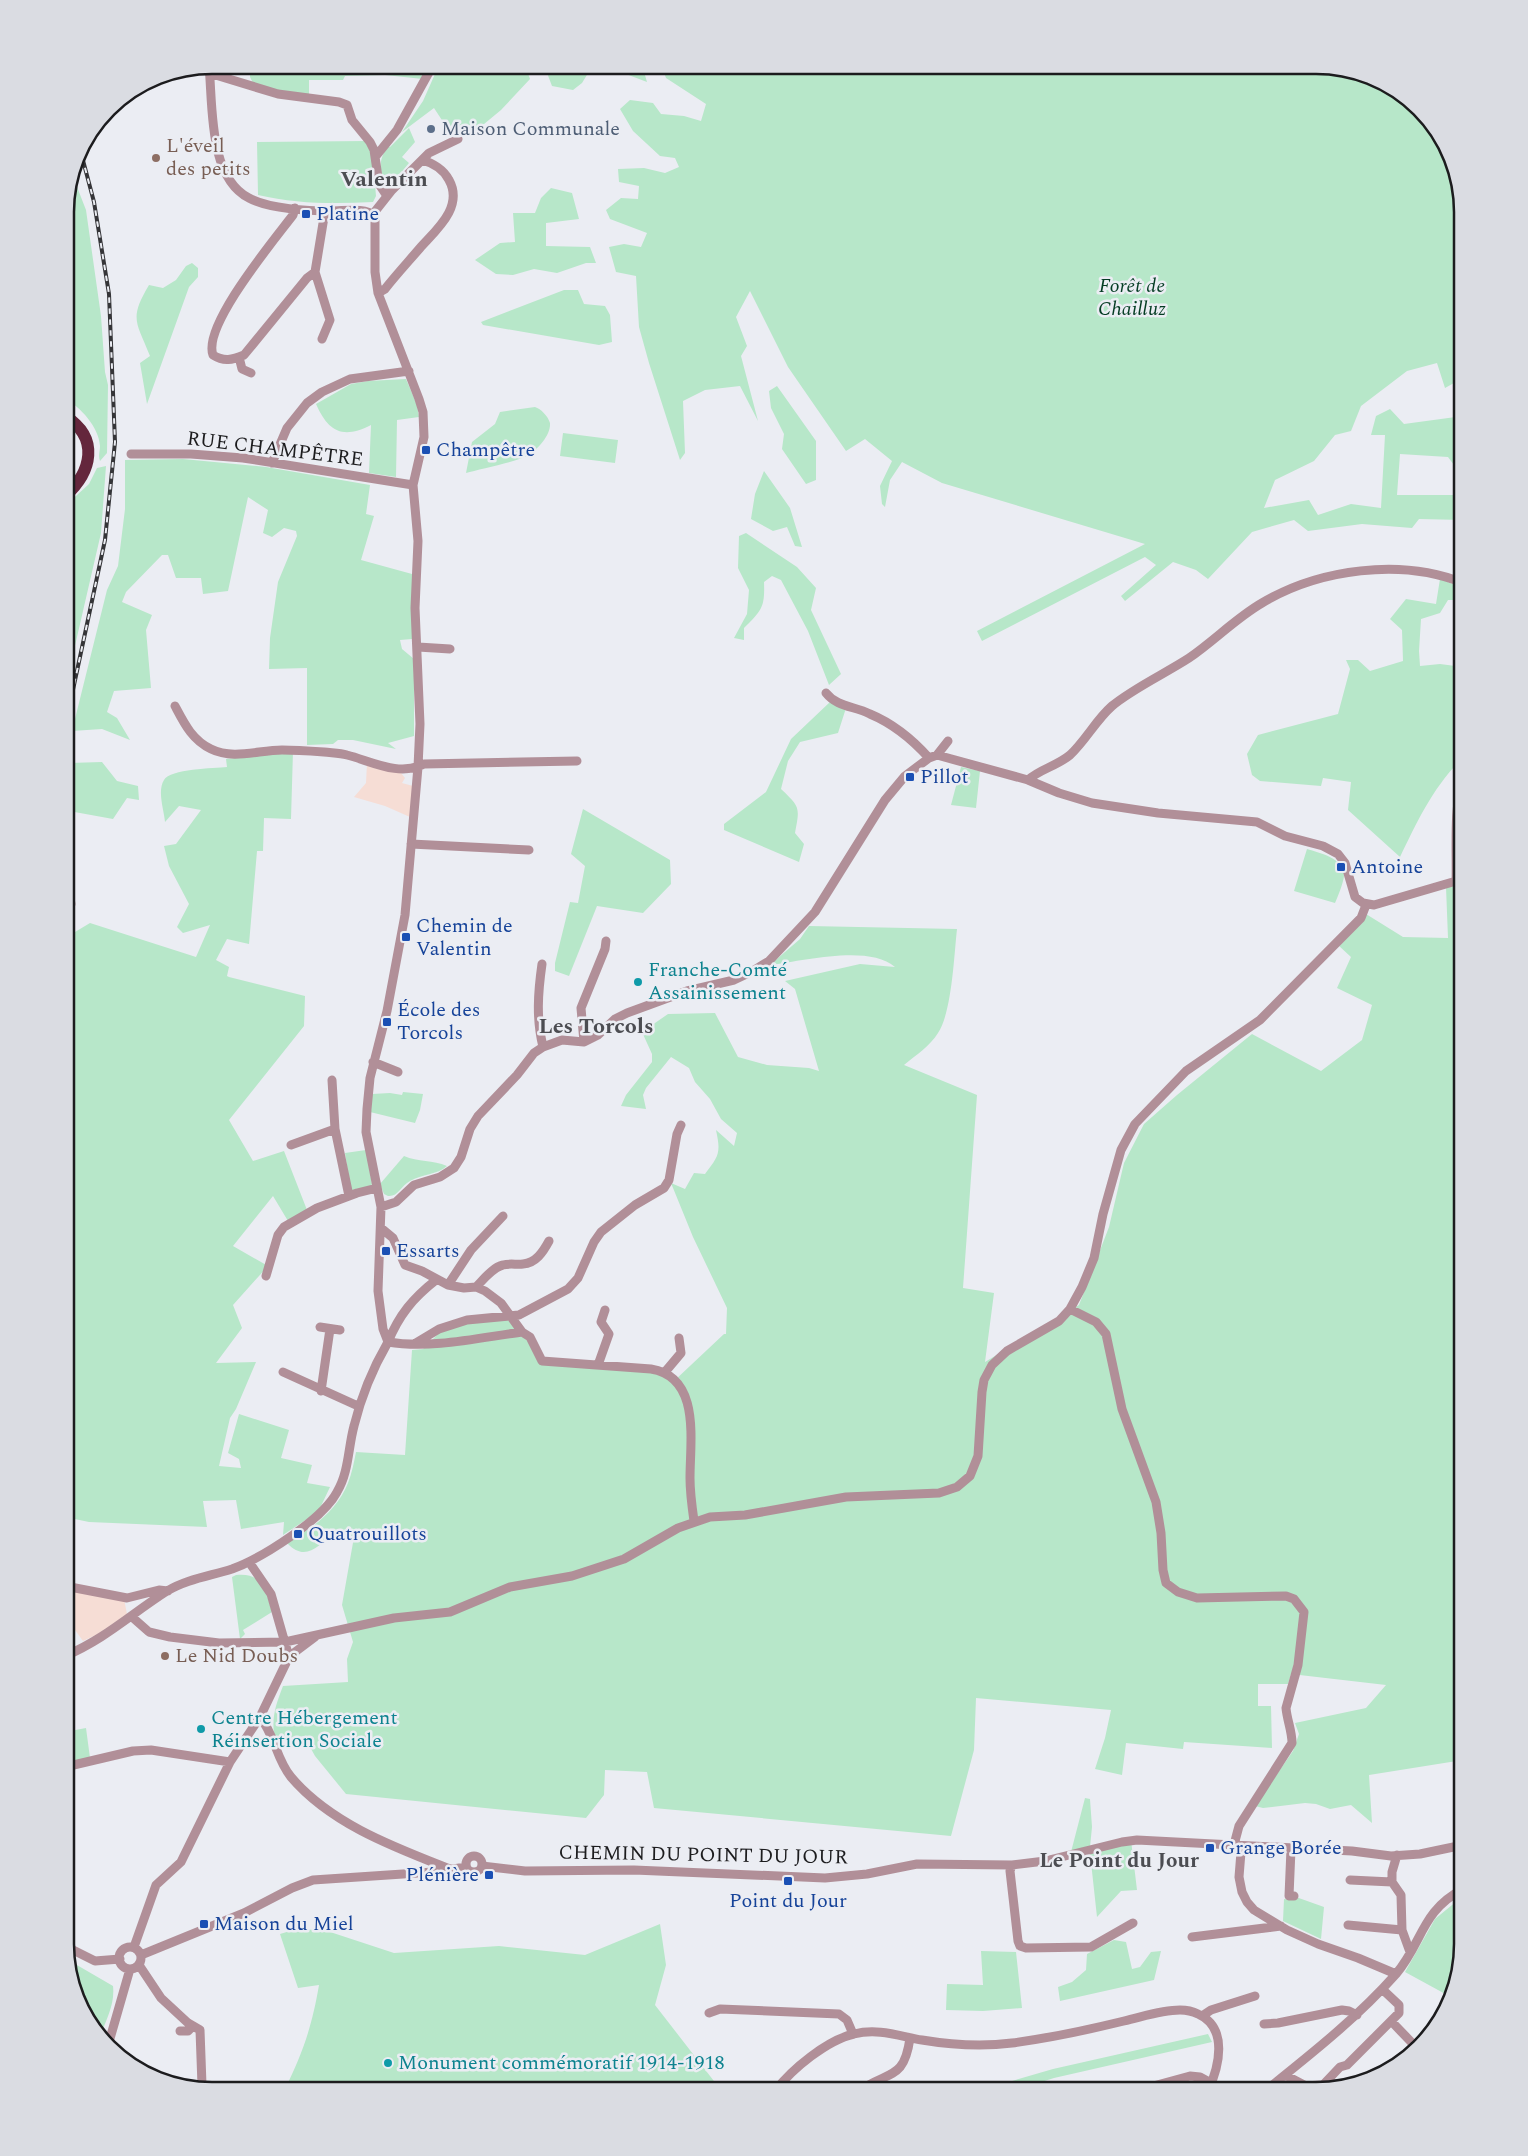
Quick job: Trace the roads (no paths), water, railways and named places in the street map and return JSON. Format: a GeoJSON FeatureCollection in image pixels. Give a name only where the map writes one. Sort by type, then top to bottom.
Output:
{"type":"FeatureCollection","features":[{"type":"Feature","properties":{"kind":"highway"},"geometry":{"type":"LineString","coordinates":[[74,422],[83,432],[88,445],[89,456],[74,489]]}},
{"type":"Feature","properties":{"kind":"highway"},"geometry":{"type":"LineString","coordinates":[[74,480],[82,475]]}},
{"type":"Feature","properties":{"kind":"street"},"geometry":{"type":"LineString","coordinates":[[210,74],[217,148],[228,178],[235,188],[248,198],[263,203],[325,211],[368,211],[374,214],[377,220],[375,272],[378,293],[422,407],[424,437],[413,484],[418,541],[416,608],[418,647],[418,767],[405,915],[387,1011],[373,1062],[369,1085],[366,1132],[381,1207],[382,1228],[379,1247],[378,1291],[383,1328],[388,1342]]}},
{"type":"Feature","properties":{"kind":"street"},"geometry":{"type":"LineString","coordinates":[[220,74],[248,86],[278,94],[344,103],[347,105],[352,120],[370,142],[376,156],[380,184],[387,196]]}},
{"type":"Feature","properties":{"kind":"street"},"geometry":{"type":"LineString","coordinates":[[376,156],[397,130],[428,74]]}},
{"type":"Feature","properties":{"kind":"street"},"geometry":{"type":"LineString","coordinates":[[374,214],[387,196],[429,153],[458,139]]}},
{"type":"Feature","properties":{"kind":"street"},"geometry":{"type":"LineString","coordinates":[[370,142],[386,143]]}},
{"type":"Feature","properties":{"kind":"street"},"geometry":{"type":"LineString","coordinates":[[378,293],[385,289],[445,219],[453,204],[453,187],[448,177],[438,167],[422,160]]}},
{"type":"Feature","properties":{"kind":"street"},"geometry":{"type":"LineString","coordinates":[[295,208],[293,215],[230,301],[220,319],[212,346],[213,354],[220,359],[232,360],[244,355],[315,272]]}},
{"type":"Feature","properties":{"kind":"street"},"geometry":{"type":"LineString","coordinates":[[322,338],[330,320],[315,272],[325,211]]}},
{"type":"Feature","properties":{"kind":"street"},"geometry":{"type":"LineString","coordinates":[[238,357],[242,369],[251,373]]}},
{"type":"Feature","properties":{"kind":"street"},"geometry":{"type":"LineString","coordinates":[[272,463],[286,428],[307,403],[322,392],[350,379],[409,371]]}},
{"type":"Feature","properties":{"kind":"street","name":"RUE CHAMPÊTRE"},"geometry":{"type":"LineString","coordinates":[[131,454],[191,454],[272,463],[413,484]]}},
{"type":"Feature","properties":{"kind":"street"},"geometry":{"type":"LineString","coordinates":[[1028,780],[1069,755],[1113,705],[1189,658],[1247,612],[1276,596],[1318,579],[1364,570],[1400,569],[1423,571],[1454,580]]}},
{"type":"Feature","properties":{"kind":"street"},"geometry":{"type":"LineString","coordinates":[[418,647],[450,649]]}},
{"type":"Feature","properties":{"kind":"street"},"geometry":{"type":"LineString","coordinates":[[826,692],[837,704],[870,713],[904,733],[933,757],[1028,780],[1059,794],[1092,803],[1257,822],[1285,836],[1324,846],[1343,858],[1355,896],[1366,905],[1374,905],[1454,882]]}},
{"type":"Feature","properties":{"kind":"street"},"geometry":{"type":"LineString","coordinates":[[175,706],[196,739],[211,750],[222,753],[234,754],[282,750],[324,752],[346,754],[375,764],[395,768],[418,767],[424,764],[577,761]]}},
{"type":"Feature","properties":{"kind":"street"},"geometry":{"type":"LineString","coordinates":[[381,1207],[396,1202],[414,1185],[440,1177],[454,1168],[461,1157],[470,1129],[478,1116],[518,1075],[534,1053],[543,1046],[562,1040],[584,1042],[598,1035],[615,1019],[627,1013],[688,991],[734,980],[769,961],[815,912],[885,800],[904,776],[933,757],[948,741]]}},
{"type":"Feature","properties":{"kind":"street"},"geometry":{"type":"LineString","coordinates":[[411,844],[529,850]]}},
{"type":"Feature","properties":{"kind":"street"},"geometry":{"type":"LineString","coordinates":[[128,1598],[134,1615],[143,1629],[162,1636],[219,1644],[285,1642],[394,1618],[450,1612],[510,1588],[572,1576],[624,1559],[654,1540],[694,1521],[710,1517],[745,1515],[826,1500],[939,1493],[957,1487],[970,1476],[978,1456],[981,1398],[984,1380],[992,1364],[1007,1351],[1051,1327],[1070,1309],[1094,1258],[1103,1214],[1121,1150],[1135,1124],[1186,1071],[1260,1020],[1360,918],[1366,905]]}},
{"type":"Feature","properties":{"kind":"street"},"geometry":{"type":"LineString","coordinates":[[584,1042],[581,1008],[605,949],[606,941]]}},
{"type":"Feature","properties":{"kind":"street"},"geometry":{"type":"LineString","coordinates":[[542,964],[538,992],[538,1022],[543,1046]]}},
{"type":"Feature","properties":{"kind":"street"},"geometry":{"type":"LineString","coordinates":[[373,1062],[398,1072]]}},
{"type":"Feature","properties":{"kind":"street"},"geometry":{"type":"LineString","coordinates":[[332,1080],[335,1129],[349,1196]]}},
{"type":"Feature","properties":{"kind":"street"},"geometry":{"type":"LineString","coordinates":[[414,1344],[439,1329],[467,1320],[519,1315],[568,1288],[578,1278],[594,1242],[601,1232],[635,1205],[664,1188],[669,1180],[672,1169],[677,1134],[681,1125]]}},
{"type":"Feature","properties":{"kind":"street"},"geometry":{"type":"LineString","coordinates":[[291,1145],[335,1129]]}},
{"type":"Feature","properties":{"kind":"street"},"geometry":{"type":"LineString","coordinates":[[266,1276],[278,1235],[284,1227],[318,1208],[377,1188]]}},
{"type":"Feature","properties":{"kind":"street"},"geometry":{"type":"LineString","coordinates":[[448,1285],[471,1250],[503,1216]]}},
{"type":"Feature","properties":{"kind":"street"},"geometry":{"type":"LineString","coordinates":[[382,1228],[393,1238],[405,1265],[422,1271],[448,1285],[464,1288],[476,1287],[497,1300],[522,1332],[530,1337],[540,1358],[546,1363],[598,1365],[665,1372],[678,1383],[687,1402],[691,1430],[690,1481],[694,1521]]}},
{"type":"Feature","properties":{"kind":"street"},"geometry":{"type":"LineString","coordinates":[[476,1287],[493,1270],[502,1265],[524,1264],[534,1260],[544,1251],[549,1241]]}},
{"type":"Feature","properties":{"kind":"street"},"geometry":{"type":"LineString","coordinates":[[74,1652],[99,1639],[168,1591],[194,1580],[249,1562],[313,1521],[328,1506],[338,1491],[346,1470],[358,1406],[388,1342],[411,1301],[436,1280]]}},
{"type":"Feature","properties":{"kind":"street"},"geometry":{"type":"LineString","coordinates":[[1070,1309],[1096,1322],[1106,1334],[1122,1409],[1156,1502],[1166,1583],[1178,1592],[1197,1598],[1224,1599],[1275,1596],[1294,1599],[1304,1612],[1296,1671],[1286,1708],[1286,1716],[1292,1733],[1292,1743],[1239,1826],[1235,1841],[1241,1852],[1239,1877],[1242,1892],[1254,1910],[1281,1926],[1318,1944],[1396,1974]]}},
{"type":"Feature","properties":{"kind":"street"},"geometry":{"type":"LineString","coordinates":[[598,1365],[609,1334],[601,1322],[606,1310]]}},
{"type":"Feature","properties":{"kind":"street"},"geometry":{"type":"LineString","coordinates":[[320,1328],[340,1330]]}},
{"type":"Feature","properties":{"kind":"street"},"geometry":{"type":"LineString","coordinates":[[321,1391],[330,1329]]}},
{"type":"Feature","properties":{"kind":"street"},"geometry":{"type":"LineString","coordinates":[[388,1342],[427,1344],[522,1332]]}},
{"type":"Feature","properties":{"kind":"street"},"geometry":{"type":"LineString","coordinates":[[665,1372],[681,1353],[679,1338]]}},
{"type":"Feature","properties":{"kind":"street"},"geometry":{"type":"LineString","coordinates":[[283,1372],[321,1391],[358,1406]]}},
{"type":"Feature","properties":{"kind":"street"},"geometry":{"type":"LineString","coordinates":[[111,2038],[137,1963],[134,1947],[156,1885],[182,1862],[230,1762],[260,1717],[287,1658],[285,1642],[271,1594],[249,1562]]}},
{"type":"Feature","properties":{"kind":"street"},"geometry":{"type":"LineString","coordinates":[[74,1588],[128,1598],[159,1590],[168,1591]]}},
{"type":"Feature","properties":{"kind":"street"},"geometry":{"type":"LineString","coordinates":[[287,1658],[317,1636]]}},
{"type":"Feature","properties":{"kind":"street"},"geometry":{"type":"LineString","coordinates":[[260,1717],[269,1727],[281,1764],[311,1798],[363,1831],[452,1870]]}},
{"type":"Feature","properties":{"kind":"street"},"geometry":{"type":"LineString","coordinates":[[74,1765],[133,1751],[151,1750],[230,1762]]}},
{"type":"Feature","properties":{"kind":"street","name":"CHEMIN DU POINT DU JOUR"},"geometry":{"type":"LineString","coordinates":[[452,1870],[466,1866],[468,1859],[472,1856],[480,1858],[482,1866],[525,1870],[634,1870],[825,1878],[917,1864],[1012,1865],[1045,1861],[1122,1842],[1152,1839],[1238,1847],[1397,1855],[1420,1854],[1454,1847]]}},
{"type":"Feature","properties":{"kind":"street"},"geometry":{"type":"LineString","coordinates":[[1291,1849],[1289,1896],[1294,1896]]}},
{"type":"Feature","properties":{"kind":"street"},"geometry":{"type":"LineString","coordinates":[[1397,1855],[1392,1872],[1392,1882],[1401,1896],[1402,1930],[1410,1952]]}},
{"type":"Feature","properties":{"kind":"street"},"geometry":{"type":"LineString","coordinates":[[433,1862],[433,1872]]}},
{"type":"Feature","properties":{"kind":"street"},"geometry":{"type":"LineString","coordinates":[[1012,1865],[1010,1871],[1020,1946],[1026,1948],[1091,1947],[1134,1923]]}},
{"type":"Feature","properties":{"kind":"street"},"geometry":{"type":"LineString","coordinates":[[134,1947],[125,1948],[120,1953],[120,1959],[124,1967],[137,1963],[244,1913],[292,1888],[313,1880],[452,1870]]}},
{"type":"Feature","properties":{"kind":"street"},"geometry":{"type":"LineString","coordinates":[[1350,1880],[1392,1882]]}},
{"type":"Feature","properties":{"kind":"street"},"geometry":{"type":"LineString","coordinates":[[1276,2082],[1356,2015],[1382,1989],[1396,1974],[1434,1911],[1444,1899],[1454,1894]]}},
{"type":"Feature","properties":{"kind":"street"},"geometry":{"type":"LineString","coordinates":[[1192,1937],[1281,1926]]}},
{"type":"Feature","properties":{"kind":"street"},"geometry":{"type":"LineString","coordinates":[[1348,1926],[1402,1930]]}},
{"type":"Feature","properties":{"kind":"street"},"geometry":{"type":"LineString","coordinates":[[74,1951],[95,1961],[120,1959]]}},
{"type":"Feature","properties":{"kind":"street"},"geometry":{"type":"LineString","coordinates":[[137,1963],[145,1972],[156,1993],[192,2027],[200,2030],[202,2082]]}},
{"type":"Feature","properties":{"kind":"street"},"geometry":{"type":"LineString","coordinates":[[1326,2081],[1340,2066],[1347,2065],[1399,2013],[1399,2005],[1382,1989]]}},
{"type":"Feature","properties":{"kind":"street"},"geometry":{"type":"LineString","coordinates":[[1202,2016],[1211,2010],[1255,1996]]}},
{"type":"Feature","properties":{"kind":"street"},"geometry":{"type":"LineString","coordinates":[[709,2013],[720,2009],[839,2014],[847,2020],[853,2034]]}},
{"type":"Feature","properties":{"kind":"street"},"geometry":{"type":"LineString","coordinates":[[783,2082],[791,2073],[831,2044],[853,2034],[868,2032],[890,2033],[910,2038],[975,2046],[1011,2044],[1180,2010],[1202,2016],[1214,2030],[1219,2046],[1219,2056],[1211,2082]]}},
{"type":"Feature","properties":{"kind":"street"},"geometry":{"type":"LineString","coordinates":[[1264,2024],[1342,2010],[1356,2015]]}},
{"type":"Feature","properties":{"kind":"street"},"geometry":{"type":"LineString","coordinates":[[1392,2022],[1412,2043]]}},
{"type":"Feature","properties":{"kind":"street"},"geometry":{"type":"LineString","coordinates":[[180,2031],[188,2030],[192,2027]]}},
{"type":"Feature","properties":{"kind":"street"},"geometry":{"type":"LineString","coordinates":[[873,2082],[899,2070],[908,2054],[910,2038]]}},
{"type":"Feature","properties":{"kind":"street"},"geometry":{"type":"LineString","coordinates":[[1285,2075],[1298,2082]]}},
{"type":"Feature","properties":{"kind":"street"},"geometry":{"type":"LineString","coordinates":[[1168,2082],[1190,2076],[1200,2077],[1204,2082]]}},
{"type":"Feature","properties":{"kind":"railway"},"geometry":{"type":"LineString","coordinates":[[74,685],[105,540],[115,442],[109,294],[94,202],[83,162]]}},
{"type":"Feature","properties":{"kind":"place","name":"Maison Communale"},"geometry":{"type":"Point","coordinates":[431,129]}},
{"type":"Feature","properties":{"kind":"place","name":"L'éveil des petits"},"geometry":{"type":"Point","coordinates":[156,158]}},
{"type":"Feature","properties":{"kind":"place","name":"Platine"},"geometry":{"type":"Point","coordinates":[306,214]}},
{"type":"Feature","properties":{"kind":"place","name":"Champêtre"},"geometry":{"type":"Point","coordinates":[426,450]}},
{"type":"Feature","properties":{"kind":"place","name":"Pillot"},"geometry":{"type":"Point","coordinates":[910,777]}},
{"type":"Feature","properties":{"kind":"place","name":"Antoine"},"geometry":{"type":"Point","coordinates":[1341,867]}},
{"type":"Feature","properties":{"kind":"place","name":"Chemin de Valentin"},"geometry":{"type":"Point","coordinates":[406,937]}},
{"type":"Feature","properties":{"kind":"place","name":"Franche-Comté Assainissement"},"geometry":{"type":"Point","coordinates":[638,982]}},
{"type":"Feature","properties":{"kind":"place","name":"École des Torcols"},"geometry":{"type":"Point","coordinates":[387,1022]}},
{"type":"Feature","properties":{"kind":"place","name":"Essarts"},"geometry":{"type":"Point","coordinates":[386,1251]}},
{"type":"Feature","properties":{"kind":"place","name":"Quatrouillots"},"geometry":{"type":"Point","coordinates":[298,1534]}},
{"type":"Feature","properties":{"kind":"place","name":"Le Nid Doubs"},"geometry":{"type":"Point","coordinates":[165,1656]}},
{"type":"Feature","properties":{"kind":"place","name":"Centre Hébergement Réinsertion Sociale"},"geometry":{"type":"Point","coordinates":[201,1729]}},
{"type":"Feature","properties":{"kind":"place","name":"Grange Borée"},"geometry":{"type":"Point","coordinates":[1210,1848]}},
{"type":"Feature","properties":{"kind":"place","name":"Plénière"},"geometry":{"type":"Point","coordinates":[489,1875]}},
{"type":"Feature","properties":{"kind":"place","name":"Point du Jour"},"geometry":{"type":"Point","coordinates":[788,1881]}},
{"type":"Feature","properties":{"kind":"place","name":"Maison du Miel"},"geometry":{"type":"Point","coordinates":[204,1924]}},
{"type":"Feature","properties":{"kind":"place","name":"Monument commémoratif 1914-1918"},"geometry":{"type":"Point","coordinates":[388,2063]}},
{"type":"Feature","properties":{"kind":"district","name":"Valentin"},"geometry":{"type":"Point","coordinates":[384,179]}},
{"type":"Feature","properties":{"kind":"district","name":"Les Torcols"},"geometry":{"type":"Point","coordinates":[596,1026]}},
{"type":"Feature","properties":{"kind":"district","name":"Le Point du Jour"},"geometry":{"type":"Point","coordinates":[1119,1861]}},
{"type":"Feature","properties":{"kind":"park label","name":"Forêt de Chailluz"},"geometry":{"type":"Point","coordinates":[1132,298]}}]}
